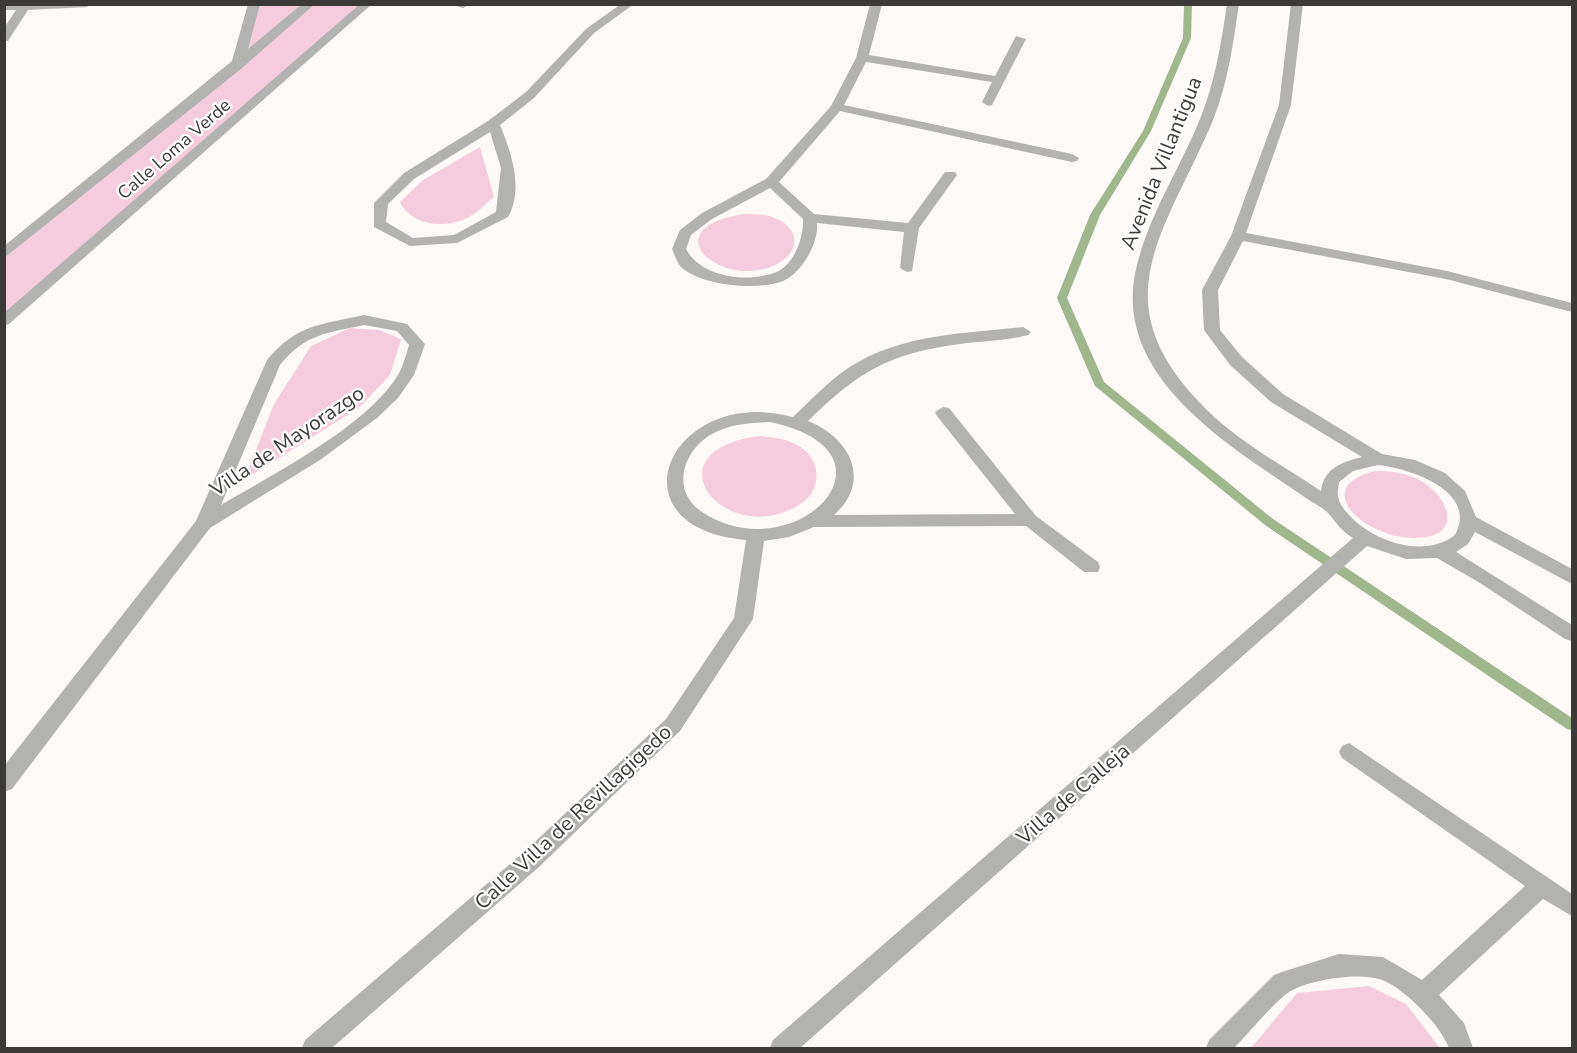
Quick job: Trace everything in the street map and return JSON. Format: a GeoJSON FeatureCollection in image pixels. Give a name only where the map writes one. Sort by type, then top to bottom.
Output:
{"type":"FeatureCollection","features":[{"type":"Feature","properties":{"kind":"street"},"geometry":{"type":"LineString","coordinates":[[4,7],[87,4]]}},
{"type":"Feature","properties":{"kind":"street"},"geometry":{"type":"LineString","coordinates":[[237,66],[254,4]]}},
{"type":"Feature","properties":{"kind":"street","name":"Calle Loma Verde"},"geometry":{"type":"LineString","coordinates":[[4,254],[237,66],[310,4]]}},
{"type":"Feature","properties":{"kind":"street","name":"Calle Loma Verde"},"geometry":{"type":"LineString","coordinates":[[4,321],[367,4]]}},
{"type":"Feature","properties":{"kind":"street"},"geometry":{"type":"LineString","coordinates":[[454,4],[463,5]]}},
{"type":"Feature","properties":{"kind":"street"},"geometry":{"type":"LineString","coordinates":[[494,124],[508,159],[509,187],[503,214],[457,239],[410,242],[379,224],[381,203],[409,176],[494,124],[530,95],[590,31],[629,4]]}},
{"type":"Feature","properties":{"kind":"street"},"geometry":{"type":"LineString","coordinates":[[810,218],[811,236],[800,257],[780,277],[741,282],[704,275],[686,263],[679,249],[685,233],[707,216],[771,182],[837,107],[862,58],[876,4]]}},
{"type":"Feature","properties":{"kind":"street","name":"Avenida Villantigua"},"geometry":{"type":"LineString","coordinates":[[1233,4],[1216,94],[1147,249],[1140,282],[1142,324],[1162,366],[1186,399],[1225,434],[1331,507]]}},
{"type":"Feature","properties":{"kind":"street"},"geometry":{"type":"LineString","coordinates":[[1297,4],[1285,105],[1238,236],[1210,290],[1212,330],[1236,361],[1277,398],[1378,459]]}},
{"type":"Feature","properties":{"kind":"street"},"geometry":{"type":"LineString","coordinates":[[4,38],[25,5]]}},
{"type":"Feature","properties":{"kind":"street"},"geometry":{"type":"LineString","coordinates":[[988,102],[1020,39]]}},
{"type":"Feature","properties":{"kind":"street"},"geometry":{"type":"LineString","coordinates":[[862,58],[1000,80]]}},
{"type":"Feature","properties":{"kind":"street"},"geometry":{"type":"LineString","coordinates":[[837,107],[1072,158]]}},
{"type":"Feature","properties":{"kind":"street"},"geometry":{"type":"LineString","coordinates":[[907,268],[912,228],[950,175]]}},
{"type":"Feature","properties":{"kind":"street"},"geometry":{"type":"LineString","coordinates":[[771,182],[810,218],[912,228]]}},
{"type":"Feature","properties":{"kind":"street"},"geometry":{"type":"LineString","coordinates":[[1238,236],[1447,275],[1572,308]]}},
{"type":"Feature","properties":{"kind":"street","name":"Villa de Mayorazgo"},"geometry":{"type":"LineString","coordinates":[[4,783],[204,524],[273,364],[289,344],[312,331],[364,320],[402,327],[417,344],[406,376],[377,410],[326,447],[204,524]]}},
{"type":"Feature","properties":{"kind":"street"},"geometry":{"type":"LineString","coordinates":[[797,422],[836,384],[876,359],[919,345],[1023,332]]}},
{"type":"Feature","properties":{"kind":"street"},"geometry":{"type":"LineString","coordinates":[[943,412],[1030,520],[1091,567]]}},
{"type":"Feature","properties":{"kind":"street"},"geometry":{"type":"LineString","coordinates":[[761,417],[797,422],[820,432],[837,448],[846,466],[844,486],[834,506],[814,521],[787,532],[756,535],[728,531],[703,521],[686,506],[675,489],[674,470],[685,447],[697,436],[718,424],[743,418],[761,417]]}},
{"type":"Feature","properties":{"kind":"street"},"geometry":{"type":"LineString","coordinates":[[1378,459],[1421,467],[1441,478],[1456,491],[1466,506],[1469,520],[1466,534],[1455,544],[1439,551],[1402,552],[1364,539],[1350,530],[1331,507],[1328,494],[1330,483],[1337,473],[1354,463],[1378,459]]}},
{"type":"Feature","properties":{"kind":"street"},"geometry":{"type":"LineString","coordinates":[[814,521],[1030,520]]}},
{"type":"Feature","properties":{"kind":"street"},"geometry":{"type":"LineString","coordinates":[[1469,520],[1572,577]]}},
{"type":"Feature","properties":{"kind":"street","name":"Calle Villa de Revillagigedo"},"geometry":{"type":"LineString","coordinates":[[314,1048],[532,859],[673,725],[742,619],[756,535]]}},
{"type":"Feature","properties":{"kind":"street","name":"Villa de Calleja"},"geometry":{"type":"LineString","coordinates":[[782,1048],[1364,539]]}},
{"type":"Feature","properties":{"kind":"street"},"geometry":{"type":"LineString","coordinates":[[1439,551],[1487,578],[1572,634]]}},
{"type":"Feature","properties":{"kind":"street"},"geometry":{"type":"LineString","coordinates":[[1349,752],[1572,906]]}},
{"type":"Feature","properties":{"kind":"street"},"geometry":{"type":"LineString","coordinates":[[1423,994],[1542,885]]}},
{"type":"Feature","properties":{"kind":"street"},"geometry":{"type":"LineString","coordinates":[[1218,1048],[1281,983],[1340,965],[1383,968],[1423,994],[1455,1031],[1461,1048]]}},
{"type":"Feature","properties":{"kind":"shaded area"},"geometry":{"type":"Polygon","coordinates":[[[254,5],[367,5],[5,322],[5,253],[237,64],[254,5]]]}},
{"type":"Feature","properties":{"kind":"shaded area"},"geometry":{"type":"Polygon","coordinates":[[[480,147],[494,197],[481,208],[471,216],[449,224],[420,221],[405,210],[400,202],[423,180],[480,147]]]}},
{"type":"Feature","properties":{"kind":"shaded area"},"geometry":{"type":"Polygon","coordinates":[[[744,214],[760,214],[775,218],[790,228],[794,241],[785,259],[777,264],[756,270],[735,270],[717,264],[704,255],[698,243],[702,232],[716,221],[744,214]]]}},
{"type":"Feature","properties":{"kind":"shaded area"},"geometry":{"type":"Polygon","coordinates":[[[350,328],[379,330],[401,339],[390,375],[360,407],[244,480],[274,404],[311,346],[350,328]]]}},
{"type":"Feature","properties":{"kind":"shaded area"},"geometry":{"type":"Polygon","coordinates":[[[759,436],[786,440],[795,444],[804,449],[815,464],[816,482],[807,498],[799,505],[771,516],[745,515],[724,507],[708,493],[702,476],[707,459],[725,445],[759,436]]]}},
{"type":"Feature","properties":{"kind":"shaded area"},"geometry":{"type":"Polygon","coordinates":[[[1375,471],[1406,475],[1431,488],[1444,504],[1447,512],[1444,528],[1425,537],[1405,537],[1385,533],[1368,525],[1354,514],[1346,502],[1346,490],[1355,479],[1375,471]]]}},
{"type":"Feature","properties":{"kind":"shaded area"},"geometry":{"type":"Polygon","coordinates":[[[1369,986],[1406,1004],[1440,1048],[1251,1048],[1297,993],[1369,986]]]}},
{"type":"Feature","properties":{"kind":"waterway"},"geometry":{"type":"LineString","coordinates":[[1188,4],[1187,38],[1147,131],[1095,215],[1062,298],[1099,384],[1269,522],[1572,725]]}}]}
